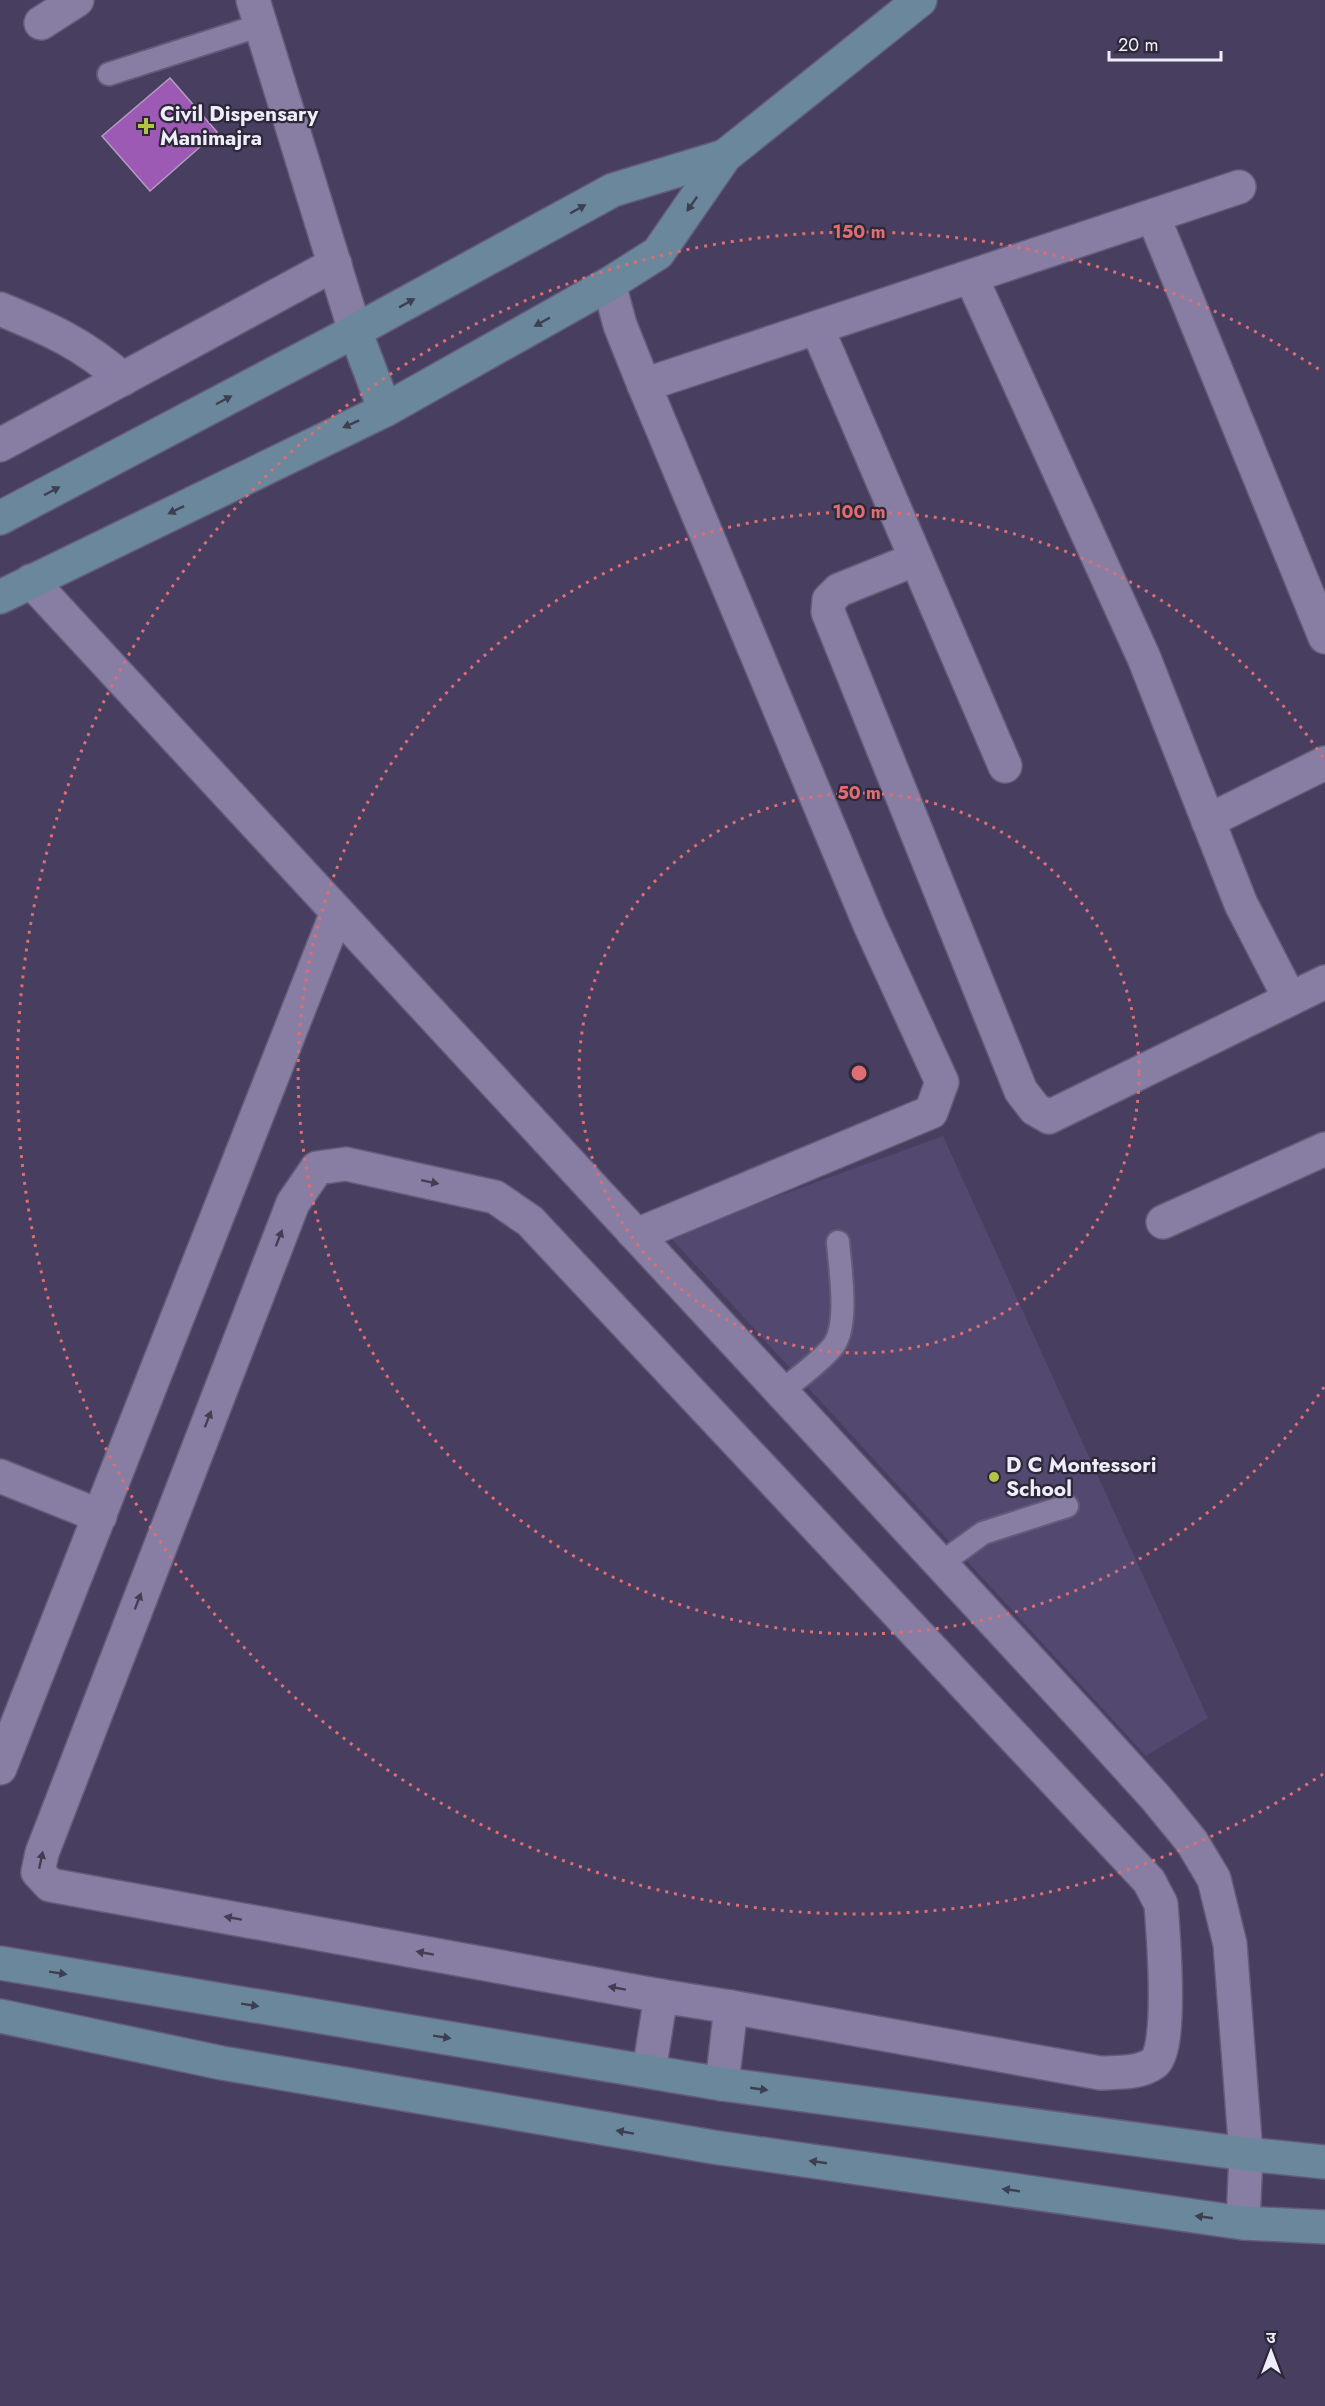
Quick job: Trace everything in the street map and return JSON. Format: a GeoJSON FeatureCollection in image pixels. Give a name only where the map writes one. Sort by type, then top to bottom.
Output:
{"type":"FeatureCollection","features":[{"type":"Feature","properties":{"kind":"street"},"geometry":{"type":"LineString","coordinates":[[41,23],[77,0]]}},
{"type":"Feature","properties":{"kind":"street"},"geometry":{"type":"LineString","coordinates":[[0,597],[385,410],[609,284],[658,253],[725,156],[920,0]]}},
{"type":"Feature","properties":{"kind":"street"},"geometry":{"type":"LineString","coordinates":[[257,12],[355,331],[385,410]]}},
{"type":"Feature","properties":{"kind":"street"},"geometry":{"type":"LineString","coordinates":[[0,518],[355,331],[613,190],[725,156]]}},
{"type":"Feature","properties":{"kind":"street"},"geometry":{"type":"LineString","coordinates":[[644,385],[1239,187]]}},
{"type":"Feature","properties":{"kind":"street"},"geometry":{"type":"LineString","coordinates":[[1153,216],[1325,637]]}},
{"type":"Feature","properties":{"kind":"street"},"geometry":{"type":"LineString","coordinates":[[0,445],[335,264]]}},
{"type":"Feature","properties":{"kind":"street"},"geometry":{"type":"LineString","coordinates":[[971,277],[1144,658],[1241,904],[1290,999]]}},
{"type":"Feature","properties":{"kind":"street"},"geometry":{"type":"LineString","coordinates":[[609,284],[620,325],[644,385],[870,925],[942,1082],[931,1112],[639,1234],[633,1232]]}},
{"type":"Feature","properties":{"kind":"street"},"geometry":{"type":"LineString","coordinates":[[0,309],[64,336],[103,361],[123,378]]}},
{"type":"Feature","properties":{"kind":"street"},"geometry":{"type":"LineString","coordinates":[[817,328],[1005,766]]}},
{"type":"Feature","properties":{"kind":"street"},"geometry":{"type":"LineString","coordinates":[[916,559],[839,590],[830,600],[828,612],[1021,1091],[1035,1109],[1049,1117],[1325,982]]}},
{"type":"Feature","properties":{"kind":"street"},"geometry":{"type":"LineString","coordinates":[[31,581],[1156,1798],[1192,1842],[1214,1879],[1230,1944],[1246,2154],[1244,2223]]}},
{"type":"Feature","properties":{"kind":"street"},"geometry":{"type":"LineString","coordinates":[[1208,821],[1325,763]]}},
{"type":"Feature","properties":{"kind":"street"},"geometry":{"type":"LineString","coordinates":[[0,1768],[337,912]]}},
{"type":"Feature","properties":{"kind":"street"},"geometry":{"type":"LineString","coordinates":[[1163,1222],[1325,1149]]}},
{"type":"Feature","properties":{"kind":"street"},"geometry":{"type":"LineString","coordinates":[[346,1164],[495,1197],[530,1221],[1149,1881],[1161,1904],[1166,1995],[1162,2050],[1155,2063],[1132,2071],[1100,2073],[661,1996],[50,1885],[38,1872],[42,1853],[112,1666],[292,1203],[317,1168],[346,1164]]}},
{"type":"Feature","properties":{"kind":"street"},"geometry":{"type":"LineString","coordinates":[[0,1476],[100,1516]]}},
{"type":"Feature","properties":{"kind":"street"},"geometry":{"type":"LineString","coordinates":[[0,1964],[722,2084],[1246,2154],[1325,2162]]}},
{"type":"Feature","properties":{"kind":"street"},"geometry":{"type":"LineString","coordinates":[[649,2071],[661,1996]]}},
{"type":"Feature","properties":{"kind":"street"},"geometry":{"type":"LineString","coordinates":[[722,2084],[731,2007]]}},
{"type":"Feature","properties":{"kind":"street"},"geometry":{"type":"LineString","coordinates":[[0,2016],[222,2063],[713,2147],[1244,2223],[1325,2227]]}},
{"type":"Feature","properties":{"kind":"lane"},"geometry":{"type":"LineString","coordinates":[[109,74],[257,12]]}},
{"type":"Feature","properties":{"kind":"lane"},"geometry":{"type":"LineString","coordinates":[[781,1392],[834,1344],[841,1324],[838,1242]]}},
{"type":"Feature","properties":{"kind":"lane"},"geometry":{"type":"LineString","coordinates":[[940,1564],[983,1533],[1067,1506]]}},
{"type":"Feature","properties":{"kind":"shaded area","name":"D C Montessori School"},"geometry":{"type":"Polygon","coordinates":[[[943,1136],[1208,1718],[1146,1756],[669,1236],[943,1136]]]}},
{"type":"Feature","properties":{"kind":"building"},"geometry":{"type":"Polygon","coordinates":[[[170,78],[217,132],[150,191],[102,136],[170,78]]]}},
{"type":"Feature","properties":{"kind":"place","name":"Civil Dispensary Manimajra"},"geometry":{"type":"Point","coordinates":[146,126]}},
{"type":"Feature","properties":{"kind":"place","name":"D C Montessori School"},"geometry":{"type":"Point","coordinates":[994,1477]}}]}
